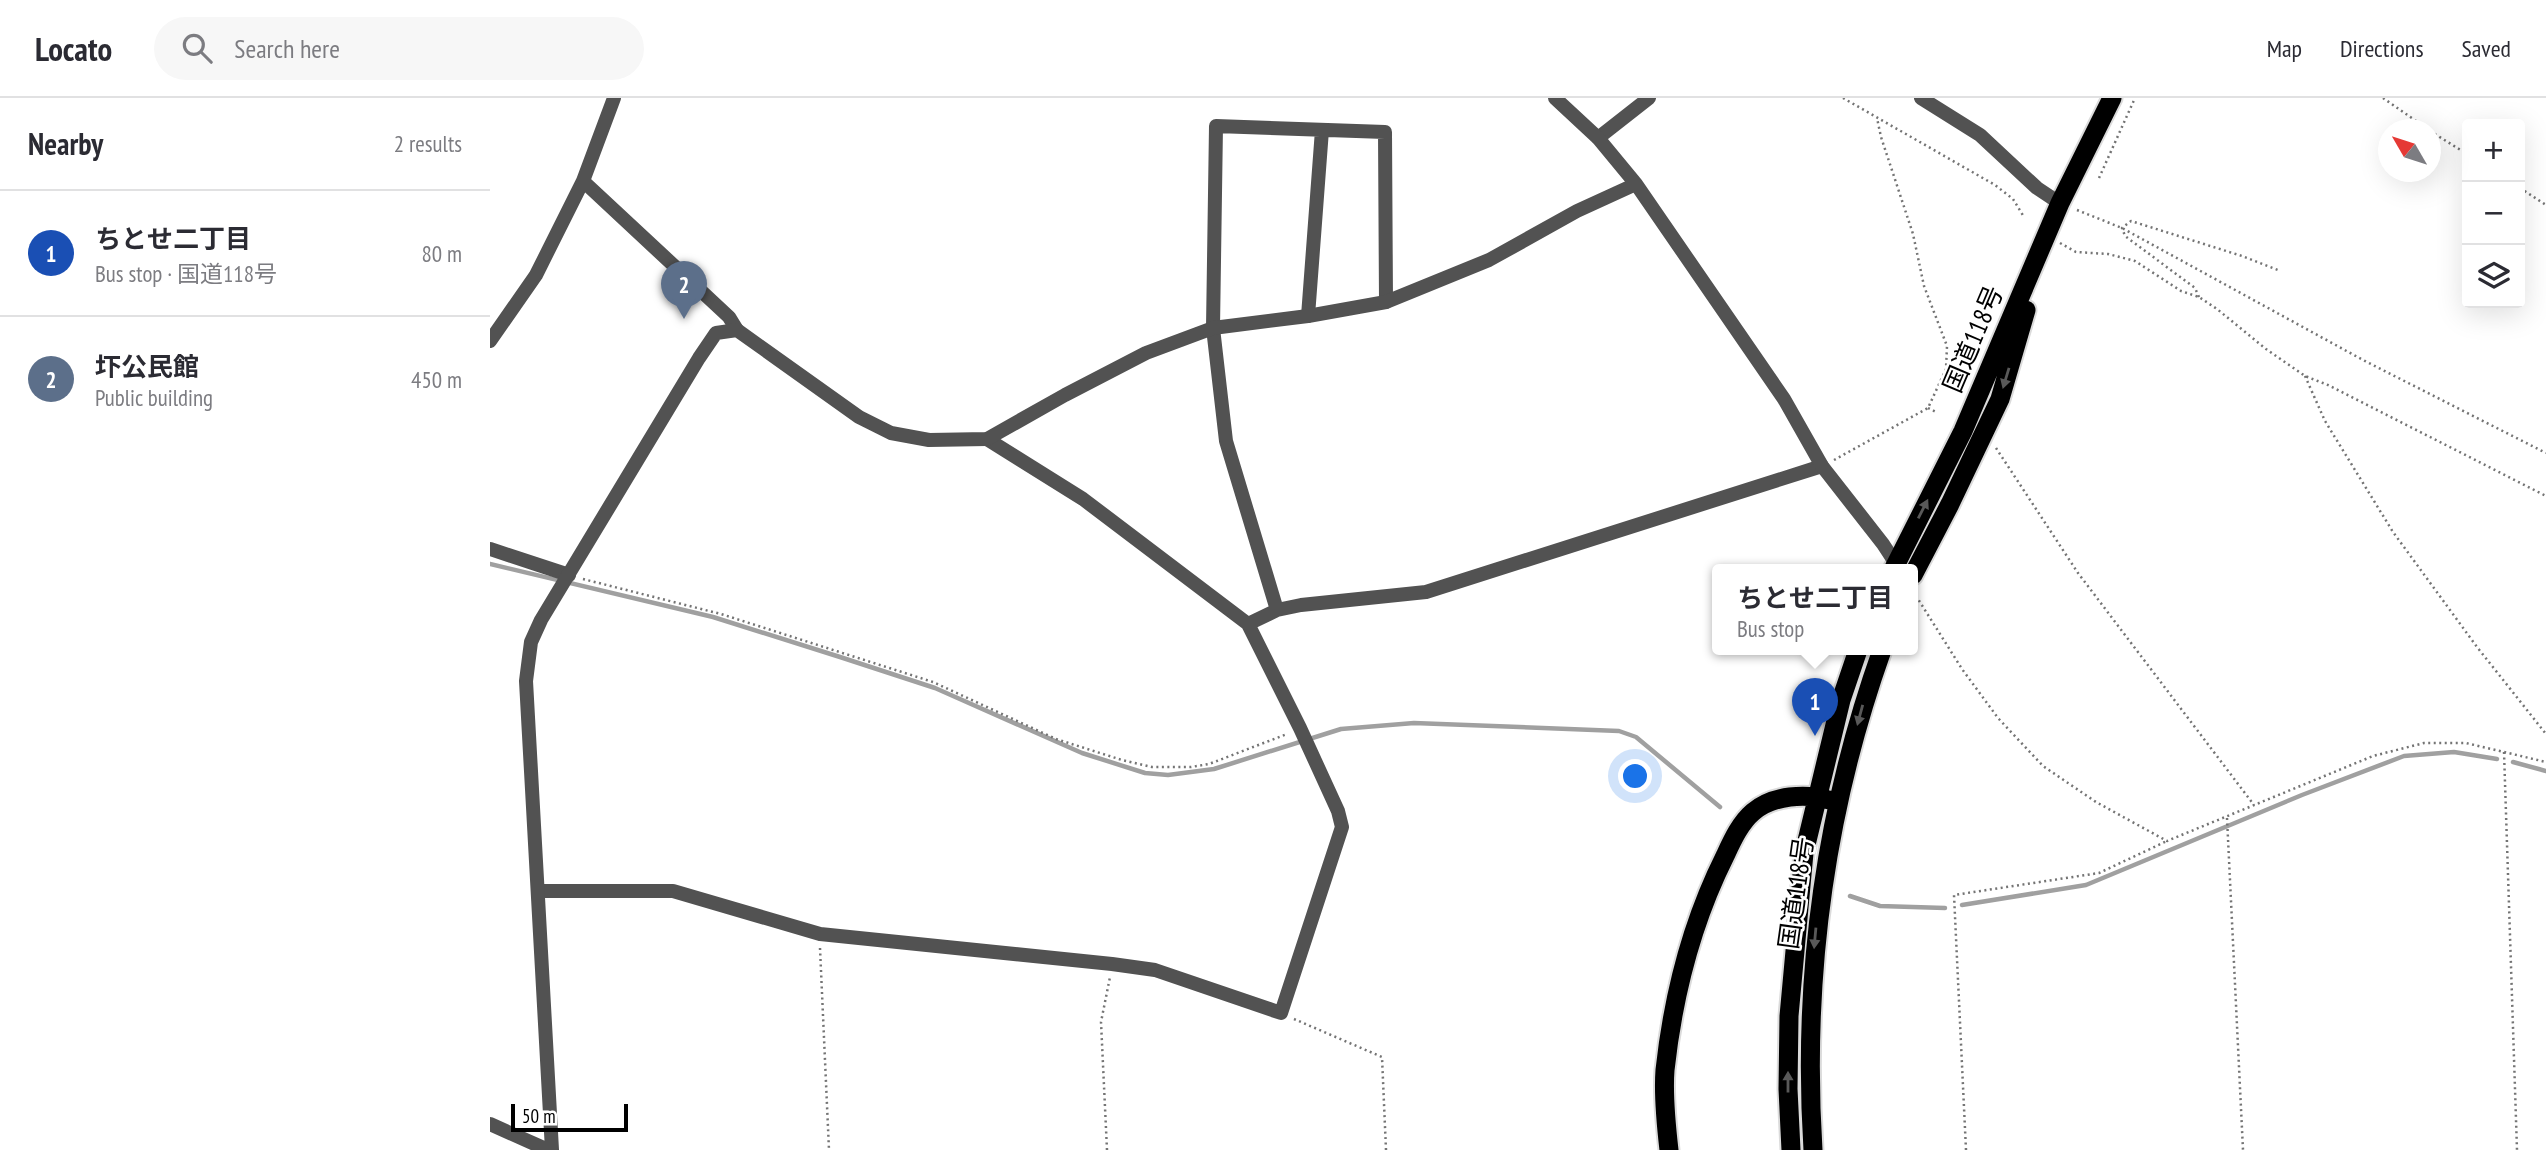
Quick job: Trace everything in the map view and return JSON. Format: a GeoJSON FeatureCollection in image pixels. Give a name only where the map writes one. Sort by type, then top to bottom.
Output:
{"type":"FeatureCollection","features":[{"type":"Feature","properties":{"kind":"highway","name":"国道118号"},"geometry":{"type":"LineString","coordinates":[[1918,565],[2000,399],[2052,242],[2056,201],[2071,180],[2112,98]]}},
{"type":"Feature","properties":{"kind":"highway","name":"国道118号"},"geometry":{"type":"LineString","coordinates":[[1898,564],[2052,242]]}},
{"type":"Feature","properties":{"kind":"highway","name":"国道118号"},"geometry":{"type":"LineString","coordinates":[[1791,1150],[1788,1088],[1792,960],[1804,853],[1841,700],[1856,655]]}},
{"type":"Feature","properties":{"kind":"highway","name":"国道118号"},"geometry":{"type":"LineString","coordinates":[[1813,1150],[1809,1093],[1810,1016],[1818,914],[1837,802],[1865,698],[1880,655]]}},
{"type":"Feature","properties":{"kind":"highway"},"geometry":{"type":"LineString","coordinates":[[1669,1150],[1665,1073],[1671,1031],[1690,946],[1705,899],[1734,838],[1755,810],[1774,801],[1801,795],[1837,802]]}},
{"type":"Feature","properties":{"kind":"street"},"geometry":{"type":"LineString","coordinates":[[490,341],[536,275],[583,181],[614,98]]}},
{"type":"Feature","properties":{"kind":"street"},"geometry":{"type":"LineString","coordinates":[[1555,98],[1598,138],[1636,184],[1784,399],[1822,467],[1893,564]]}},
{"type":"Feature","properties":{"kind":"street"},"geometry":{"type":"LineString","coordinates":[[1598,138],[1649,98]]}},
{"type":"Feature","properties":{"kind":"street"},"geometry":{"type":"LineString","coordinates":[[1921,98],[1980,135],[2036,188],[2056,201]]}},
{"type":"Feature","properties":{"kind":"street"},"geometry":{"type":"LineString","coordinates":[[1277,610],[1226,442],[1213,328],[1216,126],[1385,132],[1386,302]]}},
{"type":"Feature","properties":{"kind":"street"},"geometry":{"type":"LineString","coordinates":[[1308,316],[1322,130]]}},
{"type":"Feature","properties":{"kind":"street"},"geometry":{"type":"LineString","coordinates":[[583,181],[729,317],[737,330],[859,417],[891,433],[929,440],[987,439],[1146,353],[1213,328],[1308,316],[1386,302],[1489,260],[1577,211],[1636,184]]}},
{"type":"Feature","properties":{"kind":"street"},"geometry":{"type":"LineString","coordinates":[[490,1124],[550,1150],[526,681],[531,642],[564,581],[708,343],[716,332],[737,330]]}},
{"type":"Feature","properties":{"kind":"street"},"geometry":{"type":"LineString","coordinates":[[538,891],[673,891],[820,934],[1155,970],[1281,1013],[1342,827],[1338,811],[1303,735],[1248,624],[1083,499],[987,439]]}},
{"type":"Feature","properties":{"kind":"street"},"geometry":{"type":"LineString","coordinates":[[1248,624],[1277,610],[1327,601],[1426,592],[1822,467]]}},
{"type":"Feature","properties":{"kind":"street"},"geometry":{"type":"LineString","coordinates":[[490,549],[564,581]]}},
{"type":"Feature","properties":{"kind":"path"},"geometry":{"type":"LineString","coordinates":[[1843,98],[1995,185],[2012,199],[2024,217]]}},
{"type":"Feature","properties":{"kind":"path"},"geometry":{"type":"LineString","coordinates":[[2099,178],[2135,98]]}},
{"type":"Feature","properties":{"kind":"path"},"geometry":{"type":"LineString","coordinates":[[2383,98],[2414,119]]}},
{"type":"Feature","properties":{"kind":"path"},"geometry":{"type":"LineString","coordinates":[[1822,467],[1928,408],[1946,369],[1947,346],[1924,286],[1913,234],[1877,117]]}},
{"type":"Feature","properties":{"kind":"path"},"geometry":{"type":"LineString","coordinates":[[2441,137],[2462,151]]}},
{"type":"Feature","properties":{"kind":"path"},"geometry":{"type":"LineString","coordinates":[[2525,191],[2546,205]]}},
{"type":"Feature","properties":{"kind":"path"},"geometry":{"type":"LineString","coordinates":[[2056,201],[2122,228],[2363,360],[2546,453]]}},
{"type":"Feature","properties":{"kind":"path"},"geometry":{"type":"LineString","coordinates":[[2122,228],[2132,221],[2278,270]]}},
{"type":"Feature","properties":{"kind":"path"},"geometry":{"type":"LineString","coordinates":[[2122,228],[2125,236],[2195,288],[2199,297]]}},
{"type":"Feature","properties":{"kind":"path"},"geometry":{"type":"LineString","coordinates":[[2052,242],[2076,252],[2108,254],[2135,261],[2181,291],[2199,297],[2305,376],[2328,385],[2546,496]]}},
{"type":"Feature","properties":{"kind":"path"},"geometry":{"type":"LineString","coordinates":[[2305,376],[2325,421],[2393,532],[2477,647],[2546,734]]}},
{"type":"Feature","properties":{"kind":"path"},"geometry":{"type":"LineString","coordinates":[[1928,408],[1936,412]]}},
{"type":"Feature","properties":{"kind":"path"},"geometry":{"type":"LineString","coordinates":[[1996,447],[2078,573],[2254,805]]}},
{"type":"Feature","properties":{"kind":"path"},"geometry":{"type":"LineString","coordinates":[[564,581],[721,614],[933,682],[1056,739],[1152,767],[1181,768],[1209,764],[1303,735]]}},
{"type":"Feature","properties":{"kind":"path"},"geometry":{"type":"LineString","coordinates":[[1918,600],[1962,670],[1998,718],[2043,766],[2096,802],[2167,841]]}},
{"type":"Feature","properties":{"kind":"path"},"geometry":{"type":"LineString","coordinates":[[1966,1150],[1954,895],[2099,873],[2167,841],[2373,756],[2424,743],[2466,743],[2546,762]]}},
{"type":"Feature","properties":{"kind":"path"},"geometry":{"type":"LineString","coordinates":[[2504,752],[2517,1150]]}},
{"type":"Feature","properties":{"kind":"path"},"geometry":{"type":"LineString","coordinates":[[2227,817],[2243,1150]]}},
{"type":"Feature","properties":{"kind":"path"},"geometry":{"type":"LineString","coordinates":[[820,934],[830,1150]]}},
{"type":"Feature","properties":{"kind":"path"},"geometry":{"type":"LineString","coordinates":[[1107,1150],[1101,1022],[1112,964]]}},
{"type":"Feature","properties":{"kind":"path"},"geometry":{"type":"LineString","coordinates":[[1281,1013],[1382,1057],[1386,1150]]}},
{"type":"Feature","properties":{"kind":"waterway"},"geometry":{"type":"LineString","coordinates":[[490,564],[713,617],[840,657],[935,688],[1082,753],[1145,773],[1168,775],[1214,769],[1341,729],[1414,723],[1619,731],[1636,737],[1720,807]]}},
{"type":"Feature","properties":{"kind":"waterway"},"geometry":{"type":"LineString","coordinates":[[1962,905],[2086,885],[2302,795],[2404,756],[2454,752],[2497,759]]}},
{"type":"Feature","properties":{"kind":"waterway"},"geometry":{"type":"LineString","coordinates":[[2513,762],[2546,771]]}},
{"type":"Feature","properties":{"kind":"waterway"},"geometry":{"type":"LineString","coordinates":[[1850,896],[1880,906],[1945,908]]}},
{"type":"Feature","properties":{"kind":"place","name":"圷公民館"},"geometry":{"type":"Point","coordinates":[684,319]}},
{"type":"Feature","properties":{"kind":"place","name":"ちとせ二丁目"},"geometry":{"type":"Point","coordinates":[1815,736]}}]}
